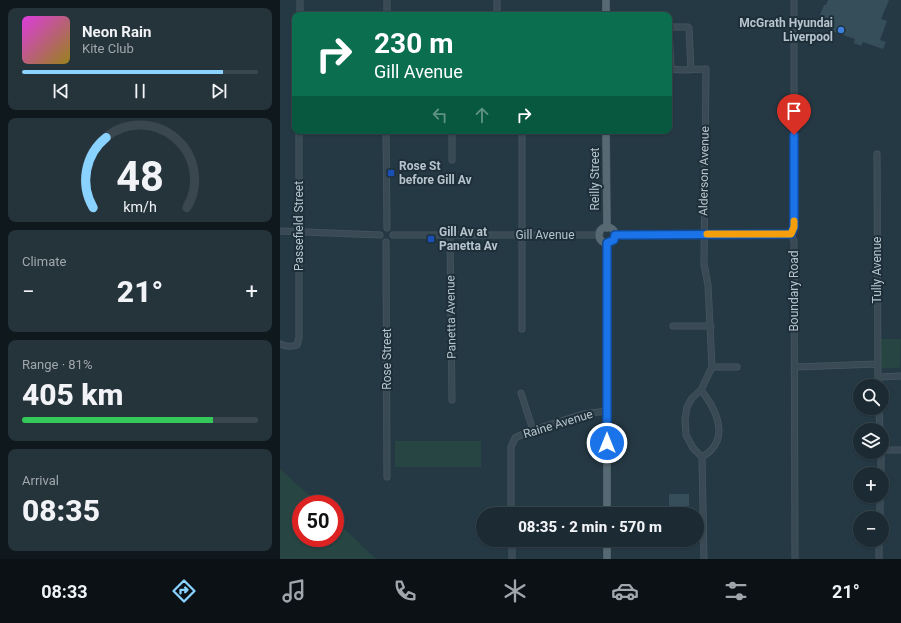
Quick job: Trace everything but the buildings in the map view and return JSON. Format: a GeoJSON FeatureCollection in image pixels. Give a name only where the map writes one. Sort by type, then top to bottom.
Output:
{"type":"FeatureCollection","features":[{"type":"Feature","properties":{"kind":"main road"},"geometry":{"type":"LineString","coordinates":[[606,0],[606,12]]}},
{"type":"Feature","properties":{"kind":"main road","name":"Reilly Street"},"geometry":{"type":"LineString","coordinates":[[606,134],[606,228]]}},
{"type":"Feature","properties":{"kind":"main road"},"geometry":{"type":"LineString","coordinates":[[606,228],[613,230],[615,235],[614,240],[607,243],[602,241],[600,235],[601,231],[606,228]]}},
{"type":"Feature","properties":{"kind":"main road"},"geometry":{"type":"LineString","coordinates":[[607,243],[607,507]]}},
{"type":"Feature","properties":{"kind":"main road"},"geometry":{"type":"LineString","coordinates":[[607,547],[607,559]]}},
{"type":"Feature","properties":{"kind":"street"},"geometry":{"type":"LineString","coordinates":[[300,0],[300,12]]}},
{"type":"Feature","properties":{"kind":"street"},"geometry":{"type":"LineString","coordinates":[[387,0],[387,12]]}},
{"type":"Feature","properties":{"kind":"street"},"geometry":{"type":"LineString","coordinates":[[497,0],[497,12]]}},
{"type":"Feature","properties":{"kind":"street","name":"Boundary Road"},"geometry":{"type":"LineString","coordinates":[[794,0],[794,227],[791,234],[794,241],[795,559]]}},
{"type":"Feature","properties":{"kind":"street"},"geometry":{"type":"LineString","coordinates":[[672,27],[678,26],[689,28],[691,70],[672,69]]}},
{"type":"Feature","properties":{"kind":"street","name":"Alderson Avenue"},"geometry":{"type":"LineString","coordinates":[[691,70],[706,69],[704,264],[708,285],[712,367],[701,390],[692,398],[687,407],[685,419],[686,435],[693,448],[702,457]]}},
{"type":"Feature","properties":{"kind":"street","name":"Passefield Street"},"geometry":{"type":"LineString","coordinates":[[280,344],[292,347],[297,345],[299,338],[300,134]]}},
{"type":"Feature","properties":{"kind":"street"},"geometry":{"type":"LineString","coordinates":[[386,134],[387,228]]}},
{"type":"Feature","properties":{"kind":"street"},"geometry":{"type":"LineString","coordinates":[[452,134],[452,160]]}},
{"type":"Feature","properties":{"kind":"street"},"geometry":{"type":"LineString","coordinates":[[522,134],[522,329]]}},
{"type":"Feature","properties":{"kind":"street","name":"Tully Avenue"},"geometry":{"type":"LineString","coordinates":[[877,154],[878,377]]}},
{"type":"Feature","properties":{"kind":"street"},"geometry":{"type":"LineString","coordinates":[[380,235],[381,231],[387,228]]}},
{"type":"Feature","properties":{"kind":"street"},"geometry":{"type":"LineString","coordinates":[[380,235],[382,240],[386,242],[390,240],[393,235],[392,231],[387,228]]}},
{"type":"Feature","properties":{"kind":"street"},"geometry":{"type":"LineString","coordinates":[[280,231],[380,235]]}},
{"type":"Feature","properties":{"kind":"street"},"geometry":{"type":"LineString","coordinates":[[615,235],[791,234]]}},
{"type":"Feature","properties":{"kind":"street","name":"Gill Avenue"},"geometry":{"type":"LineString","coordinates":[[393,235],[600,235]]}},
{"type":"Feature","properties":{"kind":"street","name":"Panetta Avenue"},"geometry":{"type":"LineString","coordinates":[[450,235],[452,400]]}},
{"type":"Feature","properties":{"kind":"street","name":"Rose Street"},"geometry":{"type":"LineString","coordinates":[[386,242],[387,477]]}},
{"type":"Feature","properties":{"kind":"street"},"geometry":{"type":"LineString","coordinates":[[673,326],[711,326]]}},
{"type":"Feature","properties":{"kind":"street"},"geometry":{"type":"LineString","coordinates":[[795,367],[877,364]]}},
{"type":"Feature","properties":{"kind":"street"},"geometry":{"type":"LineString","coordinates":[[712,367],[737,367]]}},
{"type":"Feature","properties":{"kind":"street"},"geometry":{"type":"LineString","coordinates":[[878,377],[901,376]]}},
{"type":"Feature","properties":{"kind":"street"},"geometry":{"type":"LineString","coordinates":[[701,390],[713,407],[717,418],[718,429],[718,437],[713,448],[702,457],[704,559]]}},
{"type":"Feature","properties":{"kind":"street"},"geometry":{"type":"LineString","coordinates":[[521,393],[533,430]]}},
{"type":"Feature","properties":{"kind":"street","name":"Raine Avenue"},"geometry":{"type":"LineString","coordinates":[[512,507],[511,448],[515,438],[520,434],[583,414],[606,411]]}},
{"type":"Feature","properties":{"kind":"street"},"geometry":{"type":"LineString","coordinates":[[889,451],[901,450]]}},
{"type":"Feature","properties":{"kind":"street"},"geometry":{"type":"LineString","coordinates":[[512,547],[512,559]]}},
{"type":"Feature","properties":{"kind":"street"},"geometry":{"type":"LineString","coordinates":[[879,547],[879,559]]}},
{"type":"Feature","properties":{"kind":"green space"},"geometry":{"type":"Polygon","coordinates":[[[881,339],[901,339],[900,368],[881,368],[881,339]]]}},
{"type":"Feature","properties":{"kind":"green space"},"geometry":{"type":"Polygon","coordinates":[[[395,441],[481,441],[481,467],[395,467],[395,441]]]}},
{"type":"Feature","properties":{"kind":"green space"},"geometry":{"type":"Polygon","coordinates":[[[280,469],[309,495],[292,495],[292,547],[344,547],[344,529],[376,559],[280,559],[280,469]]]}},
{"type":"Feature","properties":{"kind":"slow traffic"},"geometry":{"type":"LineString","coordinates":[[707,234],[791,234],[794,227],[794,221]]}},
{"type":"Feature","properties":{"kind":"place","name":"McGrath Hyundai Liverpool"},"geometry":{"type":"Point","coordinates":[841,30]}},
{"type":"Feature","properties":{"kind":"place","name":"Rose St before Gill Av"},"geometry":{"type":"Point","coordinates":[391,173]}},
{"type":"Feature","properties":{"kind":"place","name":"Gill Av at Panetta Av"},"geometry":{"type":"Point","coordinates":[431,239]}},
{"type":"Feature","properties":{"kind":"route"},"geometry":{"type":"LineString","coordinates":[[607,443],[607,243],[614,240],[615,235],[791,234],[794,227],[794,135]]}}]}
